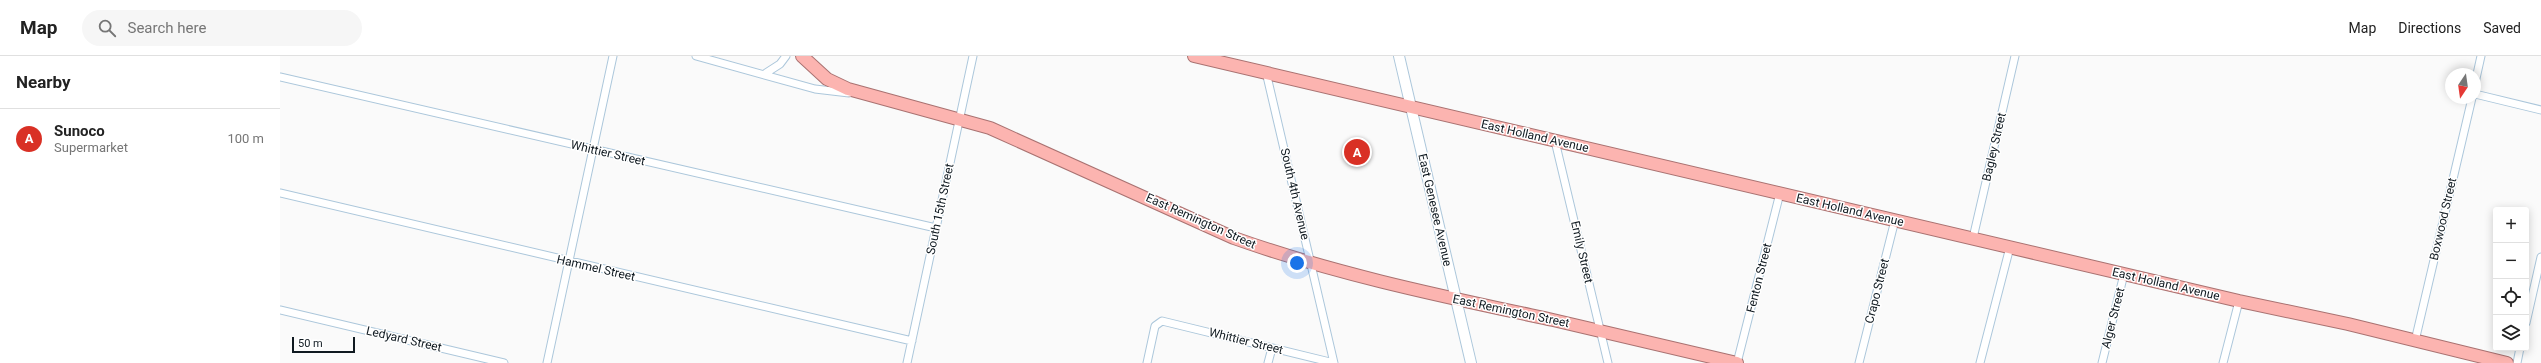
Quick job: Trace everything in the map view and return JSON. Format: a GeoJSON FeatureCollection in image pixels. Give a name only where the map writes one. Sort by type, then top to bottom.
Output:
{"type":"FeatureCollection","features":[{"type":"Feature","properties":{"kind":"highway","name":"East Remington Street"},"geometry":{"type":"LineString","coordinates":[[802,56],[827,79],[860,94],[960,118],[1036,147],[1234,238],[1311,264],[1456,299],[1737,363]]}},
{"type":"Feature","properties":{"kind":"highway","name":"East Holland Avenue"},"geometry":{"type":"LineString","coordinates":[[1194,56],[2501,362]]}},
{"type":"Feature","properties":{"kind":"main road","name":"East Genesee Avenue"},"geometry":{"type":"LineString","coordinates":[[1399,56],[1471,363]]}},
{"type":"Feature","properties":{"kind":"street"},"geometry":{"type":"LineString","coordinates":[[546,363],[613,56]]}},
{"type":"Feature","properties":{"kind":"street"},"geometry":{"type":"LineString","coordinates":[[696,56],[766,74],[815,89],[860,94]]}},
{"type":"Feature","properties":{"kind":"street"},"geometry":{"type":"LineString","coordinates":[[766,74],[780,64],[786,56]]}},
{"type":"Feature","properties":{"kind":"street","name":"South 15th Street"},"geometry":{"type":"LineString","coordinates":[[907,363],[973,56]]}},
{"type":"Feature","properties":{"kind":"street","name":"Bagley Street"},"geometry":{"type":"LineString","coordinates":[[1973,238],[2015,56]]}},
{"type":"Feature","properties":{"kind":"street"},"geometry":{"type":"LineString","coordinates":[[2478,68],[2481,56]]}},
{"type":"Feature","properties":{"kind":"street","name":"South 4th Avenue"},"geometry":{"type":"LineString","coordinates":[[1266,72],[1334,363]]}},
{"type":"Feature","properties":{"kind":"street","name":"Whittier Street"},"geometry":{"type":"LineString","coordinates":[[280,77],[936,228]]}},
{"type":"Feature","properties":{"kind":"street"},"geometry":{"type":"LineString","coordinates":[[2481,95],[2541,110]]}},
{"type":"Feature","properties":{"kind":"street","name":"Boxwood Street"},"geometry":{"type":"LineString","coordinates":[[2415,341],[2471,104]]}},
{"type":"Feature","properties":{"kind":"street","name":"Emily Street"},"geometry":{"type":"LineString","coordinates":[[1555,141],[1608,363]]}},
{"type":"Feature","properties":{"kind":"street","name":"Hammel Street"},"geometry":{"type":"LineString","coordinates":[[280,193],[569,262],[912,341]]}},
{"type":"Feature","properties":{"kind":"street","name":"Fenton Street"},"geometry":{"type":"LineString","coordinates":[[1737,363],[1780,193]]}},
{"type":"Feature","properties":{"kind":"street","name":"Crapo Street"},"geometry":{"type":"LineString","coordinates":[[1859,363],[1895,220]]}},
{"type":"Feature","properties":{"kind":"street"},"geometry":{"type":"LineString","coordinates":[[1980,363],[2010,247]]}},
{"type":"Feature","properties":{"kind":"street"},"geometry":{"type":"LineString","coordinates":[[2528,315],[2541,257]]}},
{"type":"Feature","properties":{"kind":"street","name":"Alger Street"},"geometry":{"type":"LineString","coordinates":[[2102,363],[2124,274]]}},
{"type":"Feature","properties":{"kind":"street"},"geometry":{"type":"LineString","coordinates":[[2223,363],[2239,301]]}},
{"type":"Feature","properties":{"kind":"street","name":"Ledyard Street"},"geometry":{"type":"LineString","coordinates":[[280,310],[504,363]]}},
{"type":"Feature","properties":{"kind":"street","name":"Whittier Street"},"geometry":{"type":"LineString","coordinates":[[1147,363],[1158,323],[1167,322],[1334,363]]}},
{"type":"Feature","properties":{"kind":"street"},"geometry":{"type":"LineString","coordinates":[[1268,363],[1272,348]]}},
{"type":"Feature","properties":{"kind":"street"},"geometry":{"type":"LineString","coordinates":[[2517,363],[2519,351]]}},
{"type":"Feature","properties":{"kind":"place","name":"Sunoco"},"geometry":{"type":"Point","coordinates":[1357,152]}}]}
